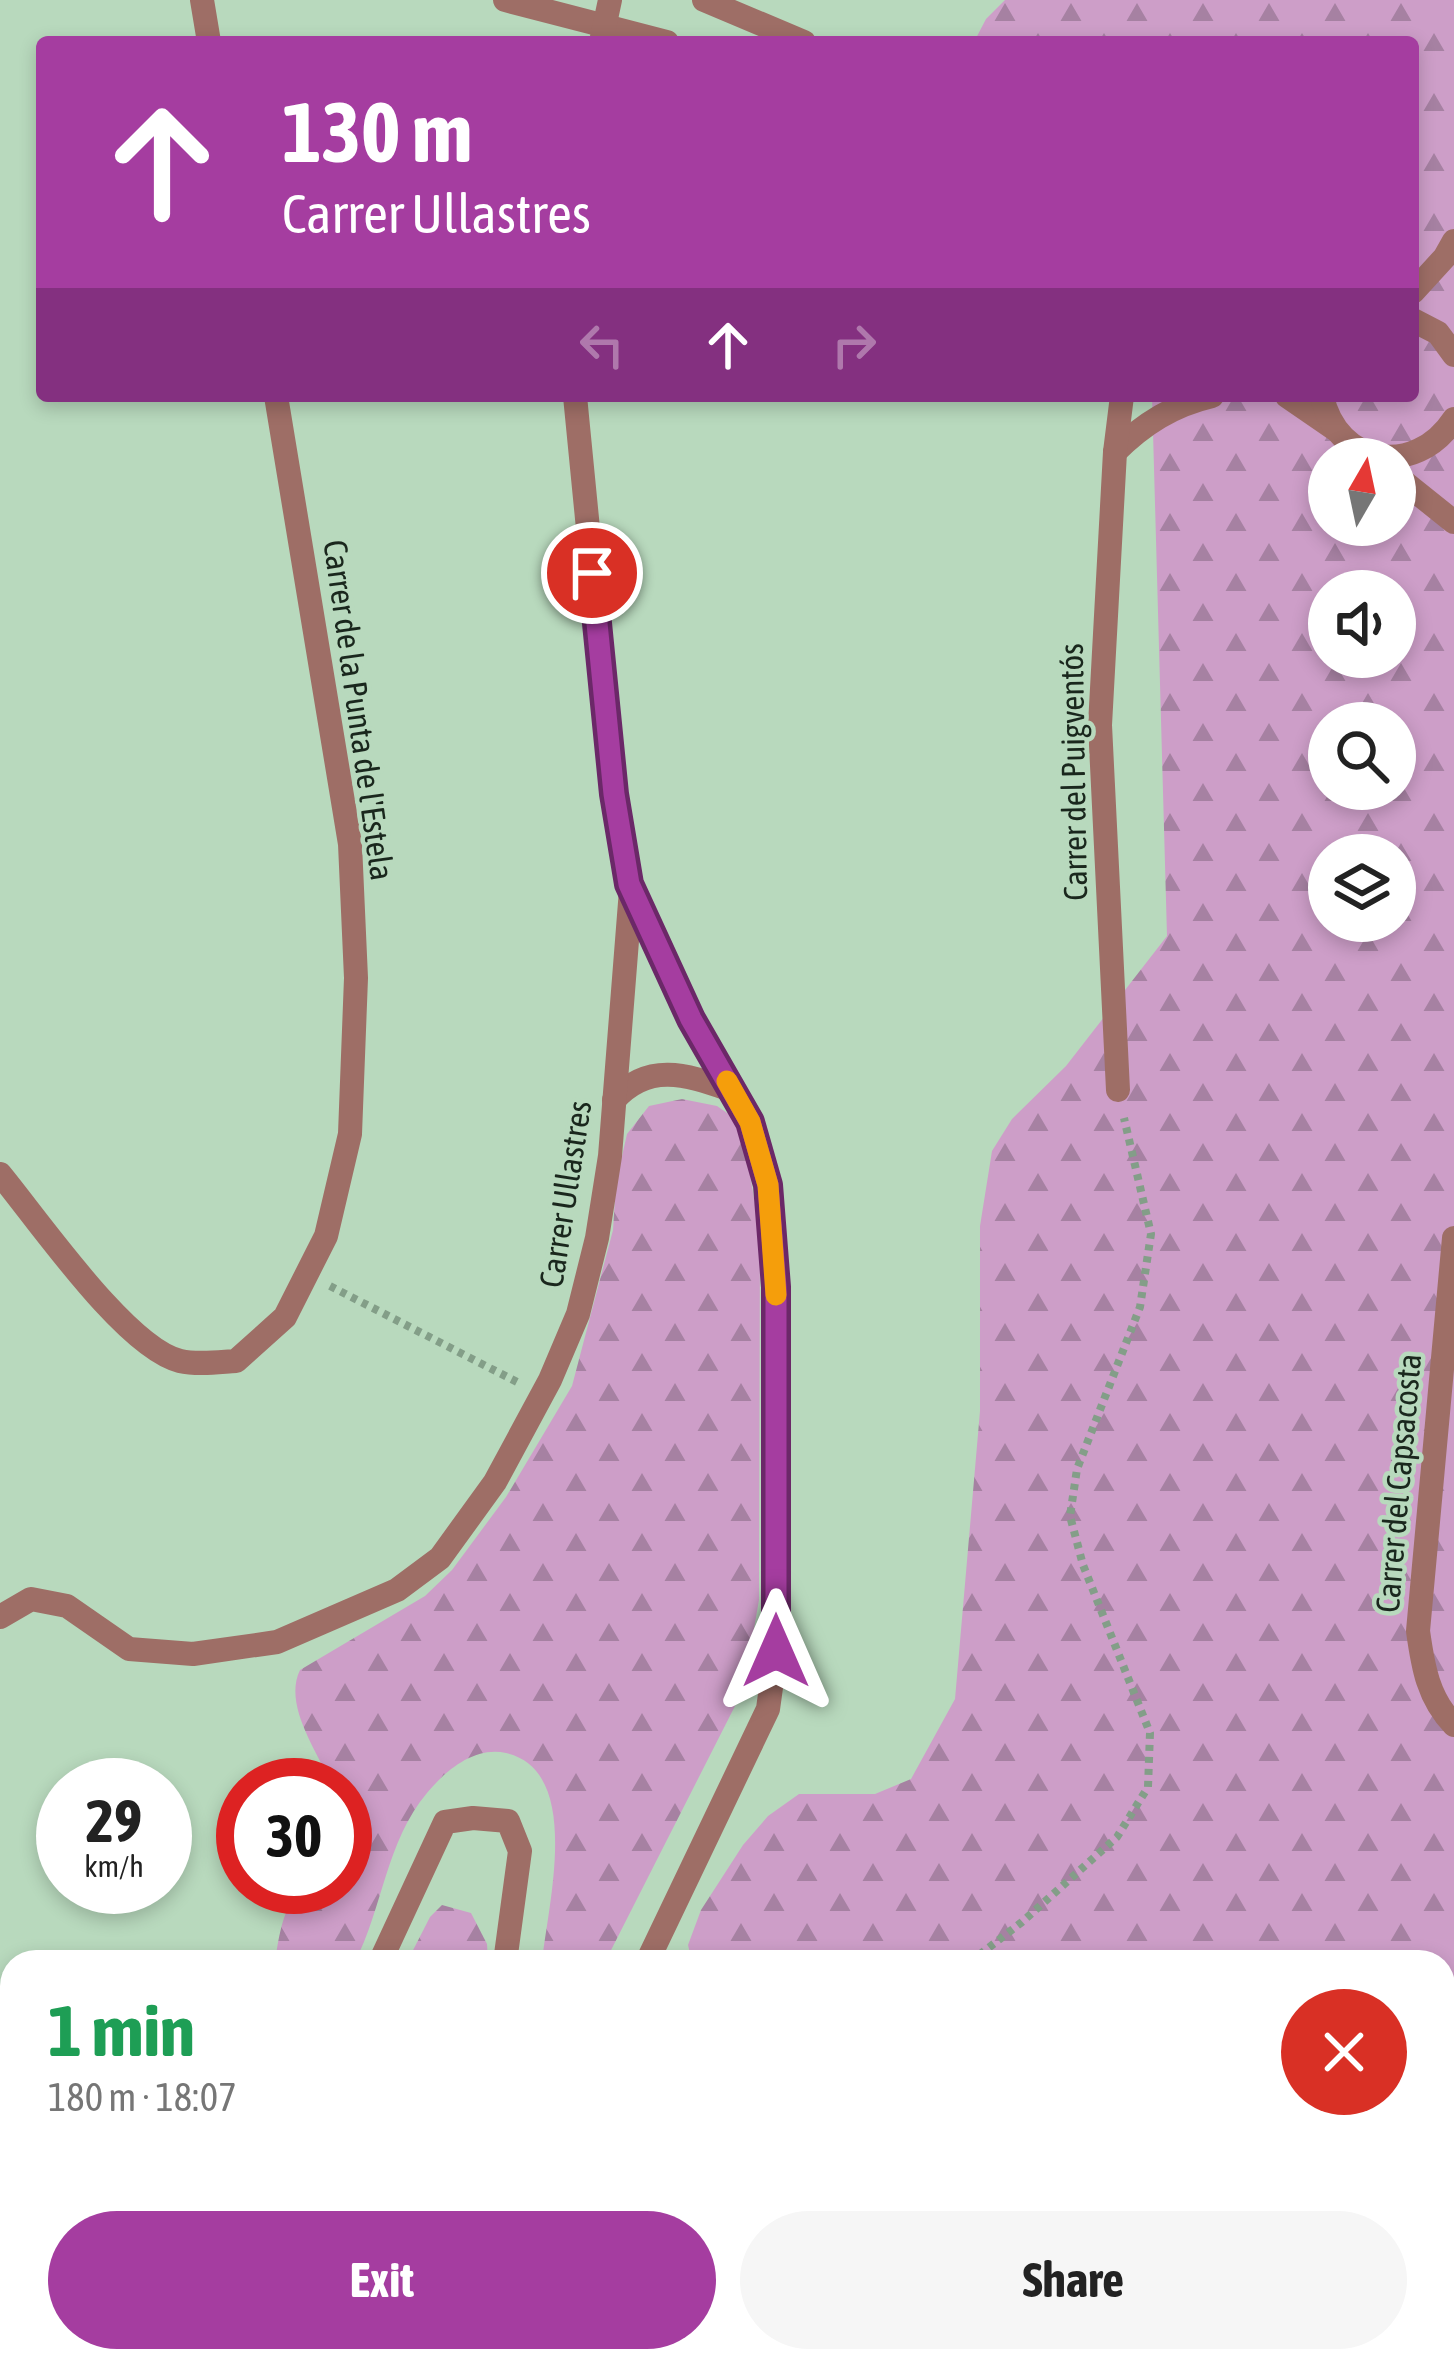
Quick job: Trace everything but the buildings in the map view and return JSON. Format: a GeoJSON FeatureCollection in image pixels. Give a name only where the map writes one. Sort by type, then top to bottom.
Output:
{"type":"FeatureCollection","features":[{"type":"Feature","properties":{"kind":"street"},"geometry":{"type":"LineString","coordinates":[[202,0],[208,36]]}},
{"type":"Feature","properties":{"kind":"street"},"geometry":{"type":"LineString","coordinates":[[505,0],[648,36]]}},
{"type":"Feature","properties":{"kind":"street"},"geometry":{"type":"LineString","coordinates":[[704,0],[790,36]]}},
{"type":"Feature","properties":{"kind":"street"},"geometry":{"type":"LineString","coordinates":[[1419,285],[1454,241]]}},
{"type":"Feature","properties":{"kind":"street"},"geometry":{"type":"LineString","coordinates":[[1419,323],[1438,333],[1454,355]]}},
{"type":"Feature","properties":{"kind":"street","name":"Carrer de la Punta de l'Estela"},"geometry":{"type":"LineString","coordinates":[[0,1174],[115,1314],[155,1350],[180,1360],[236,1361],[285,1317],[326,1236],[350,1134],[356,977],[350,844],[277,402]]}},
{"type":"Feature","properties":{"kind":"street","name":"Carrer Ullastres"},"geometry":{"type":"LineString","coordinates":[[0,1617],[31,1599],[67,1606],[129,1649],[193,1654],[277,1642],[398,1590],[440,1558],[495,1482],[542,1395],[578,1314],[597,1238],[631,890],[614,794],[576,402]]}},
{"type":"Feature","properties":{"kind":"street","name":"Carrer del Puigventós"},"geometry":{"type":"LineString","coordinates":[[1118,1090],[1100,725],[1121,402]]}},
{"type":"Feature","properties":{"kind":"street"},"geometry":{"type":"LineString","coordinates":[[1115,452],[1137,430],[1187,402]]}},
{"type":"Feature","properties":{"kind":"street"},"geometry":{"type":"LineString","coordinates":[[1296,402],[1347,438]]}},
{"type":"Feature","properties":{"kind":"street"},"geometry":{"type":"LineString","coordinates":[[1324,402],[1336,430]]}},
{"type":"Feature","properties":{"kind":"street"},"geometry":{"type":"LineString","coordinates":[[1416,452],[1433,444],[1454,419]]}},
{"type":"Feature","properties":{"kind":"street"},"geometry":{"type":"LineString","coordinates":[[1416,492],[1454,522]]}},
{"type":"Feature","properties":{"kind":"street"},"geometry":{"type":"LineString","coordinates":[[631,890],[691,1019],[750,1122],[768,1185],[776,1287],[776,1651],[768,1709],[653,1950]]}},
{"type":"Feature","properties":{"kind":"street"},"geometry":{"type":"LineString","coordinates":[[614,1100],[649,1073],[685,1074],[731,1090]]}},
{"type":"Feature","properties":{"kind":"street","name":"Carrer del Capsacosta"},"geometry":{"type":"LineString","coordinates":[[1454,1238],[1418,1631],[1424,1672],[1439,1709],[1454,1725]]}},
{"type":"Feature","properties":{"kind":"street"},"geometry":{"type":"LineString","coordinates":[[386,1950],[445,1822],[473,1818],[508,1821],[520,1851],[507,1950]]}},
{"type":"Feature","properties":{"kind":"path"},"geometry":{"type":"LineString","coordinates":[[986,1950],[1117,1837],[1148,1787],[1150,1733],[1083,1565],[1070,1516],[1077,1469],[1140,1307],[1151,1234],[1118,1090]]}},
{"type":"Feature","properties":{"kind":"path"},"geometry":{"type":"LineString","coordinates":[[307,1274],[542,1395]]}},
{"type":"Feature","properties":{"kind":"green space"},"geometry":{"type":"Polygon","coordinates":[[[1005,0],[1454,0],[1454,1950],[689,1950],[701,1910],[768,1816],[799,1794],[875,1794],[911,1779],[955,1699],[980,1411],[980,1226],[992,1151],[1012,1119],[1066,1066],[1167,936],[1152,402],[1419,402],[1419,36],[977,36],[1005,0]]]}},
{"type":"Feature","properties":{"kind":"green space"},"geometry":{"type":"Polygon","coordinates":[[[682,1099],[717,1106],[743,1133],[760,1234],[759,1600],[746,1674],[735,1706],[611,1950],[544,1950],[553,1877],[553,1813],[545,1786],[530,1765],[494,1752],[452,1768],[413,1812],[360,1950],[277,1950],[286,1914],[372,1914],[372,1758],[319,1758],[299,1713],[296,1684],[300,1670],[425,1596],[452,1570],[506,1497],[572,1386],[613,1230],[616,1183],[627,1134],[649,1106],[682,1099]]]}},
{"type":"Feature","properties":{"kind":"green space"},"geometry":{"type":"Polygon","coordinates":[[[442,1905],[471,1913],[487,1950],[413,1950],[430,1917],[442,1905]]]}},
{"type":"Feature","properties":{"kind":"slow traffic"},"geometry":{"type":"LineString","coordinates":[[727,1081],[750,1122],[768,1185],[776,1295]]}},
{"type":"Feature","properties":{"kind":"route"},"geometry":{"type":"LineString","coordinates":[[592,573],[614,794],[629,884],[691,1019],[750,1122],[768,1185],[776,1287],[776,1651]]}}]}
